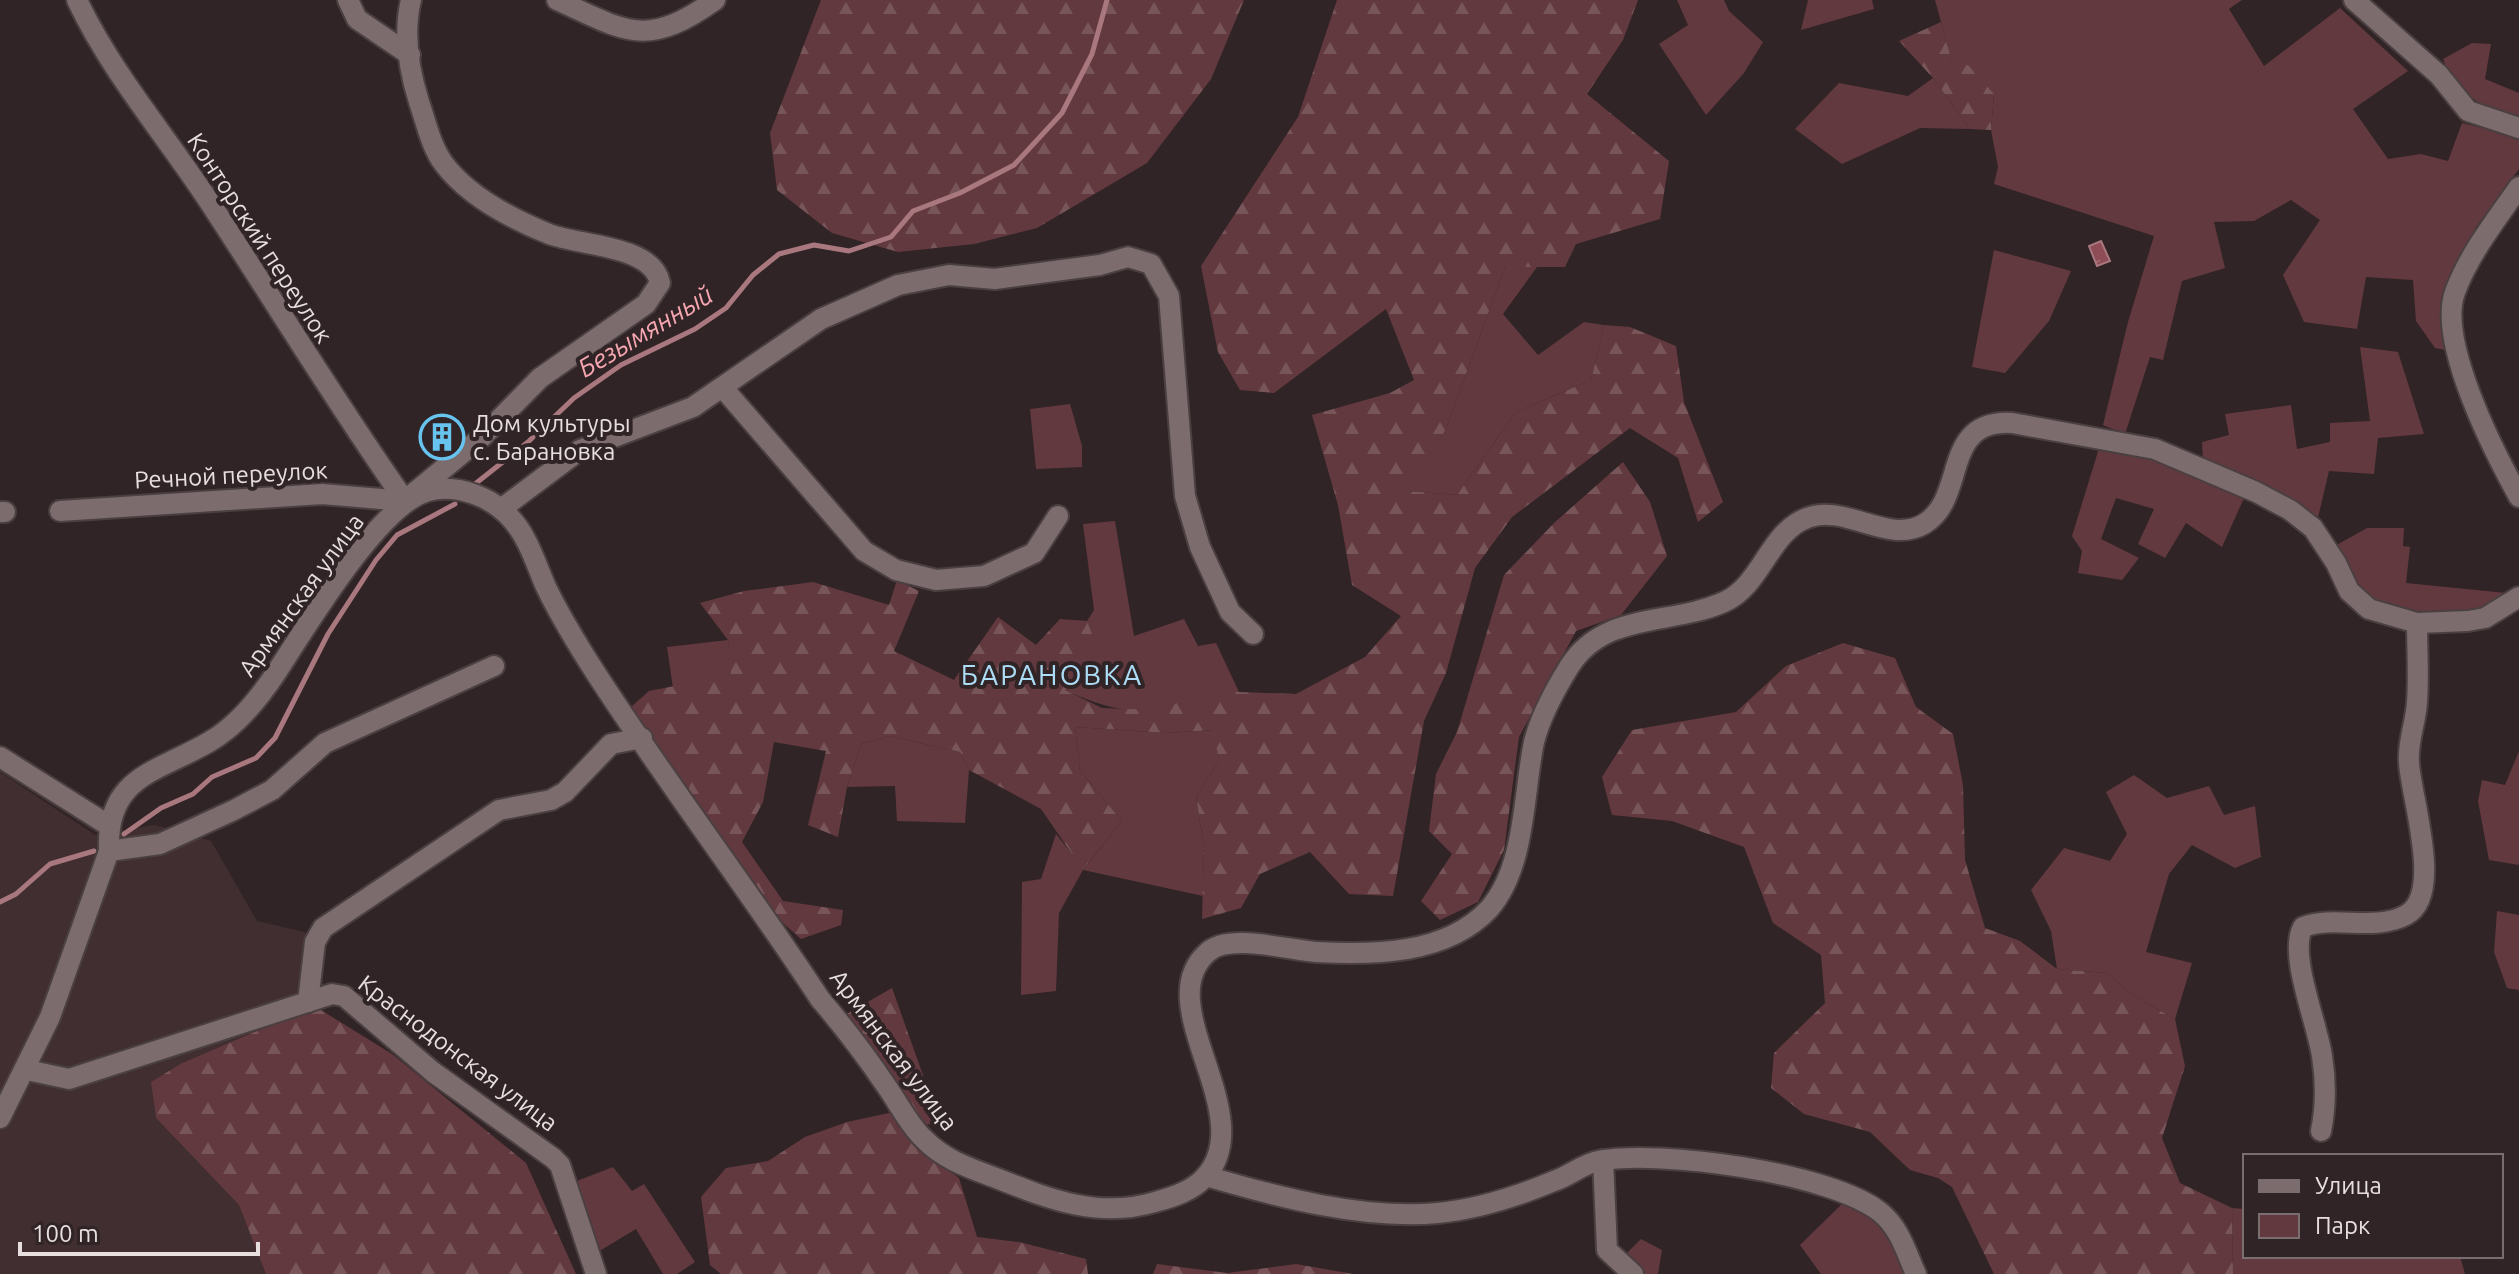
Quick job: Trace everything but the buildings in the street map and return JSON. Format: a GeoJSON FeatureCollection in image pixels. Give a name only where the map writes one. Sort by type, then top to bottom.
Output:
{"type":"FeatureCollection","features":[{"type":"Feature","properties":{"kind":"street","name":"Конторский переулок"},"geometry":{"type":"LineString","coordinates":[[77,0],[142,109],[213,207],[332,397],[405,501]]}},
{"type":"Feature","properties":{"kind":"street"},"geometry":{"type":"LineString","coordinates":[[348,0],[357,19],[410,55]]}},
{"type":"Feature","properties":{"kind":"street"},"geometry":{"type":"LineString","coordinates":[[405,501],[482,437],[540,378],[646,304],[660,283],[658,274],[647,262],[626,252],[552,235],[519,221],[471,191],[443,163],[415,88],[406,35],[411,0]]}},
{"type":"Feature","properties":{"kind":"street"},"geometry":{"type":"LineString","coordinates":[[557,0],[627,31],[642,33],[677,23],[715,0]]}},
{"type":"Feature","properties":{"kind":"street"},"geometry":{"type":"LineString","coordinates":[[2354,0],[2439,75],[2468,111],[2519,128]]}},
{"type":"Feature","properties":{"kind":"street"},"geometry":{"type":"LineString","coordinates":[[2519,187],[2454,293],[2450,320],[2470,399],[2519,497]]}},
{"type":"Feature","properties":{"kind":"street"},"geometry":{"type":"LineString","coordinates":[[501,509],[580,450],[693,407],[821,319],[898,285],[949,275],[995,279],[1100,265],[1128,257],[1151,264],[1169,296],[1185,496],[1200,547],[1230,612],[1253,634]]}},
{"type":"Feature","properties":{"kind":"street"},"geometry":{"type":"LineString","coordinates":[[723,388],[858,545],[896,570],[936,580],[984,576],[1034,553],[1058,516]]}},
{"type":"Feature","properties":{"kind":"street"},"geometry":{"type":"LineString","coordinates":[[1916,1274],[1897,1229],[1879,1211],[1834,1189],[1728,1162],[1603,1160],[1507,1201],[1440,1213],[1401,1215],[1275,1196],[1206,1176],[1215,1162],[1222,1137],[1216,1100],[1190,999],[1190,985],[1207,952],[1220,944],[1251,944],[1314,952],[1403,950],[1450,936],[1472,923],[1490,907],[1509,872],[1536,735],[1567,670],[1586,642],[1616,628],[1724,601],[1751,580],[1784,535],[1808,517],[1833,517],[1900,530],[1927,522],[1936,515],[1967,440],[1988,424],[2012,423],[2155,449],[2256,492],[2290,510],[2313,528],[2336,563],[2349,591],[2369,609],[2417,623],[2485,618],[2519,597]]}},
{"type":"Feature","properties":{"kind":"street","name":"Армянская улица"},"geometry":{"type":"LineString","coordinates":[[110,818],[131,783],[148,771],[211,741],[246,714],[340,577],[405,501],[429,491],[450,488],[467,491],[501,509],[515,523],[551,598],[588,661],[820,999],[855,1041],[922,1138],[950,1160],[1051,1199],[1086,1208],[1140,1207],[1172,1197],[1206,1176]]}},
{"type":"Feature","properties":{"kind":"street","name":"Речной переулок"},"geometry":{"type":"LineString","coordinates":[[60,511],[322,494],[405,501]]}},
{"type":"Feature","properties":{"kind":"street"},"geometry":{"type":"LineString","coordinates":[[2321,1131],[2326,1107],[2323,1058],[2314,1011],[2298,964],[2298,936],[2303,927],[2313,923],[2364,925],[2407,915],[2422,898],[2424,861],[2408,760],[2417,703],[2417,623]]}},
{"type":"Feature","properties":{"kind":"street"},"geometry":{"type":"LineString","coordinates":[[109,851],[160,844],[208,821],[272,790],[325,743],[494,666]]}},
{"type":"Feature","properties":{"kind":"street"},"geometry":{"type":"LineString","coordinates":[[308,1002],[315,942],[323,928],[499,810],[551,800],[565,792],[611,744],[642,738]]}},
{"type":"Feature","properties":{"kind":"street"},"geometry":{"type":"LineString","coordinates":[[0,757],[110,818],[109,851],[50,1017],[27,1070],[0,1118]]}},
{"type":"Feature","properties":{"kind":"street","name":"Краснодонская улица"},"geometry":{"type":"LineString","coordinates":[[27,1070],[69,1079],[332,994],[344,996],[433,1072],[560,1165],[596,1274]]}},
{"type":"Feature","properties":{"kind":"street"},"geometry":{"type":"LineString","coordinates":[[1603,1160],[1607,1250],[1633,1274]]}},
{"type":"Feature","properties":{"kind":"shaded area"},"geometry":{"type":"Polygon","coordinates":[[[0,772],[95,835],[155,825],[211,841],[257,921],[317,935],[294,1015],[180,1064],[151,1082],[156,1118],[239,1205],[266,1274],[0,1274],[0,772]]]}},
{"type":"Feature","properties":{"kind":"green space"},"geometry":{"type":"Polygon","coordinates":[[[821,0],[1244,0],[1211,79],[1147,163],[1037,228],[974,244],[898,252],[832,233],[777,190],[770,133],[821,0]]]}},
{"type":"Feature","properties":{"kind":"green space"},"geometry":{"type":"Polygon","coordinates":[[[1337,0],[1638,0],[1623,40],[1587,94],[1669,161],[1660,219],[1576,244],[1565,267],[1505,267],[1446,429],[1408,491],[1457,495],[1516,412],[1591,380],[1604,325],[1630,327],[1676,346],[1684,402],[1723,502],[1698,522],[1678,458],[1630,428],[1512,517],[1475,568],[1446,673],[1424,721],[1393,896],[1349,894],[1310,852],[1260,874],[1241,908],[1202,919],[1204,847],[1196,797],[1219,760],[1213,730],[1167,733],[1075,727],[1080,771],[1122,821],[1083,870],[1041,809],[969,770],[960,752],[889,736],[861,744],[847,787],[838,837],[808,825],[826,751],[774,742],[763,802],[742,842],[783,901],[843,910],[841,925],[801,939],[774,915],[631,707],[649,691],[731,675],[728,640],[700,603],[744,591],[813,582],[889,605],[897,580],[919,591],[894,651],[954,680],[998,617],[1036,645],[1060,619],[1087,621],[1098,649],[1065,690],[1102,708],[1156,710],[1213,691],[1296,694],[1365,657],[1401,616],[1352,585],[1338,505],[1312,415],[1390,393],[1414,380],[1386,309],[1274,393],[1240,390],[1218,352],[1201,266],[1298,117],[1337,0]]]}},
{"type":"Feature","properties":{"kind":"green space"},"geometry":{"type":"Polygon","coordinates":[[[1677,0],[1724,0],[1729,11],[1763,42],[1744,73],[1706,115],[1659,44],[1688,25],[1677,0]]]}},
{"type":"Feature","properties":{"kind":"green space"},"geometry":{"type":"Polygon","coordinates":[[[1808,0],[1872,0],[1874,9],[1801,30],[1808,0]]]}},
{"type":"Feature","properties":{"kind":"green space"},"geometry":{"type":"Polygon","coordinates":[[[1935,0],[2242,0],[2229,9],[2264,66],[2340,8],[2408,71],[2353,109],[2388,159],[2421,154],[2448,161],[2462,123],[2519,137],[2519,169],[2476,227],[2445,291],[2440,322],[2450,351],[2435,348],[2416,321],[2413,280],[2366,277],[2357,329],[2304,322],[2283,275],[2320,220],[2291,200],[2254,221],[2214,222],[2225,268],[2182,281],[2163,360],[2150,357],[2125,434],[2103,425],[2128,322],[2154,236],[1994,184],[1998,167],[1991,130],[1994,94],[1954,70],[1935,0]]]}},
{"type":"Feature","properties":{"kind":"green space"},"geometry":{"type":"Polygon","coordinates":[[[1941,22],[1954,69],[1968,65],[1994,94],[1991,130],[1970,129],[1933,78],[1899,41],[1941,22]]]}},
{"type":"Feature","properties":{"kind":"green space"},"geometry":{"type":"Polygon","coordinates":[[[2472,43],[2491,44],[2485,79],[2519,93],[2519,124],[2474,99],[2449,71],[2443,59],[2472,43]]]}},
{"type":"Feature","properties":{"kind":"green space"},"geometry":{"type":"Polygon","coordinates":[[[1933,78],[1970,129],[1920,128],[1842,164],[1795,129],[1839,83],[1908,96],[1933,78]]]}},
{"type":"Feature","properties":{"kind":"green space"},"geometry":{"type":"Polygon","coordinates":[[[1994,250],[2071,271],[2049,321],[2005,373],[1972,367],[1994,250]]]}},
{"type":"Feature","properties":{"kind":"green space"},"geometry":{"type":"Polygon","coordinates":[[[1505,267],[1537,267],[1503,314],[1538,355],[1584,322],[1604,325],[1591,380],[1516,412],[1457,495],[1407,491],[1446,429],[1505,267]]]}},
{"type":"Feature","properties":{"kind":"green space"},"geometry":{"type":"Polygon","coordinates":[[[2360,347],[2398,352],[2424,434],[2378,438],[2374,474],[2329,471],[2316,526],[2203,462],[2202,442],[2229,435],[2225,414],[2291,405],[2297,449],[2330,442],[2330,423],[2370,421],[2360,347]]]}},
{"type":"Feature","properties":{"kind":"green space"},"geometry":{"type":"Polygon","coordinates":[[[1070,404],[1082,446],[1082,467],[1036,469],[1030,409],[1070,404]]]}},
{"type":"Feature","properties":{"kind":"green space"},"geometry":{"type":"Polygon","coordinates":[[[2100,445],[2151,458],[2244,498],[2222,547],[2186,523],[2165,558],[2138,544],[2154,509],[2116,498],[2101,539],[2139,558],[2122,580],[2078,573],[2082,551],[2072,536],[2100,445]]]}},
{"type":"Feature","properties":{"kind":"green space"},"geometry":{"type":"Polygon","coordinates":[[[1623,462],[1650,502],[1667,556],[1621,615],[1576,631],[1519,737],[1504,850],[1478,902],[1440,920],[1421,901],[1452,854],[1429,831],[1436,774],[1457,732],[1504,575],[1554,523],[1623,462]]]}},
{"type":"Feature","properties":{"kind":"green space"},"geometry":{"type":"Polygon","coordinates":[[[1115,521],[1134,636],[1184,619],[1198,646],[1216,643],[1239,692],[1214,694],[1166,708],[1143,711],[1108,706],[1065,690],[1097,649],[1087,621],[1094,610],[1083,524],[1115,521]]]}},
{"type":"Feature","properties":{"kind":"green space"},"geometry":{"type":"Polygon","coordinates":[[[2367,528],[2404,528],[2403,546],[2410,547],[2406,583],[2516,594],[2477,612],[2412,613],[2371,604],[2353,586],[2333,547],[2367,528]]]}},
{"type":"Feature","properties":{"kind":"green space"},"geometry":{"type":"Polygon","coordinates":[[[728,640],[732,675],[673,688],[667,647],[728,640]]]}},
{"type":"Feature","properties":{"kind":"green space"},"geometry":{"type":"Polygon","coordinates":[[[1843,643],[1895,658],[1916,707],[1953,734],[1963,785],[1965,860],[1985,928],[2020,941],[2057,969],[2107,973],[2131,994],[2175,1019],[2185,1066],[2162,1138],[2180,1183],[2232,1208],[2233,1274],[1994,1274],[1952,1187],[1938,1178],[1910,1170],[1870,1132],[1804,1114],[1771,1088],[1774,1053],[1825,1003],[1821,955],[1773,923],[1744,847],[1672,821],[1612,815],[1602,777],[1632,730],[1736,712],[1786,666],[1843,643]]]}},
{"type":"Feature","properties":{"kind":"green space"},"geometry":{"type":"Polygon","coordinates":[[[1075,727],[1167,733],[1214,730],[1219,760],[1196,797],[1204,847],[1203,896],[1083,870],[1059,913],[1056,991],[1021,995],[1022,882],[1041,879],[1056,834],[1084,869],[1122,821],[1080,771],[1075,727]]]}},
{"type":"Feature","properties":{"kind":"green space"},"geometry":{"type":"Polygon","coordinates":[[[889,736],[960,752],[969,770],[965,823],[897,821],[895,786],[847,787],[861,744],[889,736]]]}},
{"type":"Feature","properties":{"kind":"green space"},"geometry":{"type":"Polygon","coordinates":[[[2519,751],[2519,865],[2489,860],[2478,801],[2482,780],[2505,785],[2519,751]]]}},
{"type":"Feature","properties":{"kind":"green space"},"geometry":{"type":"Polygon","coordinates":[[[2134,775],[2167,798],[2209,786],[2224,815],[2255,806],[2261,857],[2235,868],[2192,845],[2169,874],[2146,952],[2192,963],[2175,1019],[2131,994],[2107,973],[2057,969],[2051,931],[2031,890],[2064,848],[2110,861],[2127,834],[2106,792],[2134,775]]]}},
{"type":"Feature","properties":{"kind":"green space"},"geometry":{"type":"Polygon","coordinates":[[[2497,911],[2519,915],[2519,990],[2507,988],[2494,952],[2497,911]]]}},
{"type":"Feature","properties":{"kind":"green space"},"geometry":{"type":"Polygon","coordinates":[[[892,988],[940,1123],[923,1125],[845,1015],[892,988]]]}},
{"type":"Feature","properties":{"kind":"green space"},"geometry":{"type":"Polygon","coordinates":[[[308,1002],[392,1054],[526,1163],[576,1274],[266,1274],[239,1205],[156,1118],[151,1082],[180,1064],[294,1015],[308,1002]]]}},
{"type":"Feature","properties":{"kind":"green space"},"geometry":{"type":"Polygon","coordinates":[[[898,1111],[913,1145],[959,1178],[977,1237],[1019,1242],[1086,1259],[1088,1274],[721,1274],[710,1265],[701,1197],[726,1168],[768,1161],[805,1137],[847,1122],[898,1111]]]}},
{"type":"Feature","properties":{"kind":"green space"},"geometry":{"type":"Polygon","coordinates":[[[613,1167],[632,1191],[644,1184],[695,1262],[677,1274],[663,1274],[636,1229],[593,1255],[569,1184],[613,1167]]]}},
{"type":"Feature","properties":{"kind":"green space"},"geometry":{"type":"Polygon","coordinates":[[[1844,1202],[1877,1223],[1897,1249],[1910,1274],[1821,1274],[1800,1245],[1844,1202]]]}},
{"type":"Feature","properties":{"kind":"green space"},"geometry":{"type":"Polygon","coordinates":[[[2232,1208],[2243,1209],[2243,1258],[2461,1258],[2465,1274],[2233,1274],[2232,1208]]]}},
{"type":"Feature","properties":{"kind":"green space"},"geometry":{"type":"Polygon","coordinates":[[[1641,1239],[1662,1250],[1658,1274],[1639,1274],[1622,1258],[1641,1239]]]}},
{"type":"Feature","properties":{"kind":"green space"},"geometry":{"type":"Polygon","coordinates":[[[1157,1264],[1227,1273],[1296,1264],[1353,1274],[1153,1274],[1157,1264]]]}},
{"type":"Feature","properties":{"kind":"water"},"geometry":{"type":"Polygon","coordinates":[[[2101,241],[2110,261],[2097,266],[2089,246],[2101,241]]]}},
{"type":"Feature","properties":{"kind":"waterway","name":"Безымянный"},"geometry":{"type":"LineString","coordinates":[[475,484],[528,442],[574,398],[621,365],[695,329],[726,308],[753,275],[779,254],[814,245],[849,251],[891,237],[913,211],[960,193],[1014,165],[1062,113],[1092,54],[1107,0]]}},
{"type":"Feature","properties":{"kind":"waterway"},"geometry":{"type":"LineString","coordinates":[[124,834],[161,808],[193,794],[212,777],[256,758],[275,738],[328,634],[376,560],[397,535],[455,504]]}},
{"type":"Feature","properties":{"kind":"waterway"},"geometry":{"type":"LineString","coordinates":[[0,902],[16,894],[50,864],[94,851]]}},
{"type":"Feature","properties":{"kind":"place","name":"Дом культуры с. Барановка"},"geometry":{"type":"Point","coordinates":[442,437]}},
{"type":"Feature","properties":{"kind":"district","name":"БАРАНОВКА"},"geometry":{"type":"Point","coordinates":[1052,674]}}]}
